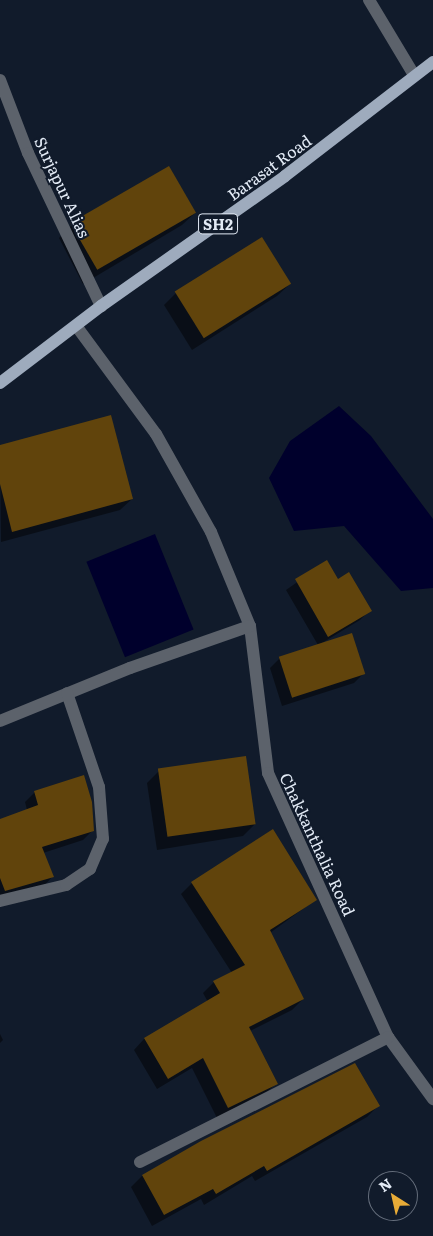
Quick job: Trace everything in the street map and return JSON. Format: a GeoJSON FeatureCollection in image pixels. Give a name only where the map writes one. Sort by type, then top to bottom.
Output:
{"type":"FeatureCollection","features":[{"type":"Feature","properties":{"kind":"main road","name":"Barasat Road"},"geometry":{"type":"LineString","coordinates":[[0,383],[77,327],[102,306],[285,176],[433,62]]}},
{"type":"Feature","properties":{"kind":"street"},"geometry":{"type":"LineString","coordinates":[[369,0],[414,75]]}},
{"type":"Feature","properties":{"kind":"street","name":"Surjapur Alias"},"geometry":{"type":"LineString","coordinates":[[0,80],[3,96],[28,153],[102,306]]}},
{"type":"Feature","properties":{"kind":"street","name":"Chakkanthalia Road"},"geometry":{"type":"LineString","coordinates":[[77,327],[156,434],[210,532],[250,626],[268,773],[388,1037],[433,1099]]}},
{"type":"Feature","properties":{"kind":"street"},"geometry":{"type":"LineString","coordinates":[[0,720],[67,693],[250,626]]}},
{"type":"Feature","properties":{"kind":"street"},"geometry":{"type":"LineString","coordinates":[[0,900],[66,885],[90,869],[103,839],[99,787],[67,693]]}},
{"type":"Feature","properties":{"kind":"street"},"geometry":{"type":"LineString","coordinates":[[140,1162],[388,1037]]}},
{"type":"Feature","properties":{"kind":"water"},"geometry":{"type":"Polygon","coordinates":[[[339,406],[371,436],[433,519],[433,588],[401,591],[344,526],[294,531],[269,478],[290,441],[339,406]]]}},
{"type":"Feature","properties":{"kind":"water"},"geometry":{"type":"Polygon","coordinates":[[[155,534],[194,629],[125,657],[86,562],[155,534]]]}},
{"type":"Feature","properties":{"kind":"building"},"geometry":{"type":"Polygon","coordinates":[[[169,166],[196,213],[97,270],[70,223],[169,166]]]}},
{"type":"Feature","properties":{"kind":"building"},"geometry":{"type":"Polygon","coordinates":[[[262,237],[291,284],[204,338],[175,292],[262,237]]]}},
{"type":"Feature","properties":{"kind":"building"},"geometry":{"type":"Polygon","coordinates":[[[111,415],[133,499],[12,532],[0,484],[0,445],[111,415]]]}},
{"type":"Feature","properties":{"kind":"building"},"geometry":{"type":"Polygon","coordinates":[[[327,560],[338,579],[349,572],[372,611],[328,637],[295,579],[327,560]]]}},
{"type":"Feature","properties":{"kind":"building"},"geometry":{"type":"Polygon","coordinates":[[[352,633],[365,674],[292,698],[279,657],[352,633]]]}},
{"type":"Feature","properties":{"kind":"building"},"geometry":{"type":"Polygon","coordinates":[[[246,756],[256,824],[167,837],[158,768],[246,756]]]}},
{"type":"Feature","properties":{"kind":"building"},"geometry":{"type":"Polygon","coordinates":[[[84,775],[92,802],[94,831],[42,847],[54,877],[5,891],[0,878],[0,819],[38,805],[34,791],[84,775]]]}},
{"type":"Feature","properties":{"kind":"building"},"geometry":{"type":"Polygon","coordinates":[[[273,829],[317,900],[270,930],[304,999],[249,1027],[278,1084],[228,1108],[203,1058],[168,1079],[144,1038],[220,993],[213,981],[245,965],[191,882],[273,829]]]}},
{"type":"Feature","properties":{"kind":"building"},"geometry":{"type":"Polygon","coordinates":[[[355,1063],[380,1106],[267,1171],[264,1166],[216,1194],[213,1189],[164,1215],[142,1175],[201,1141],[355,1063]]]}}]}
